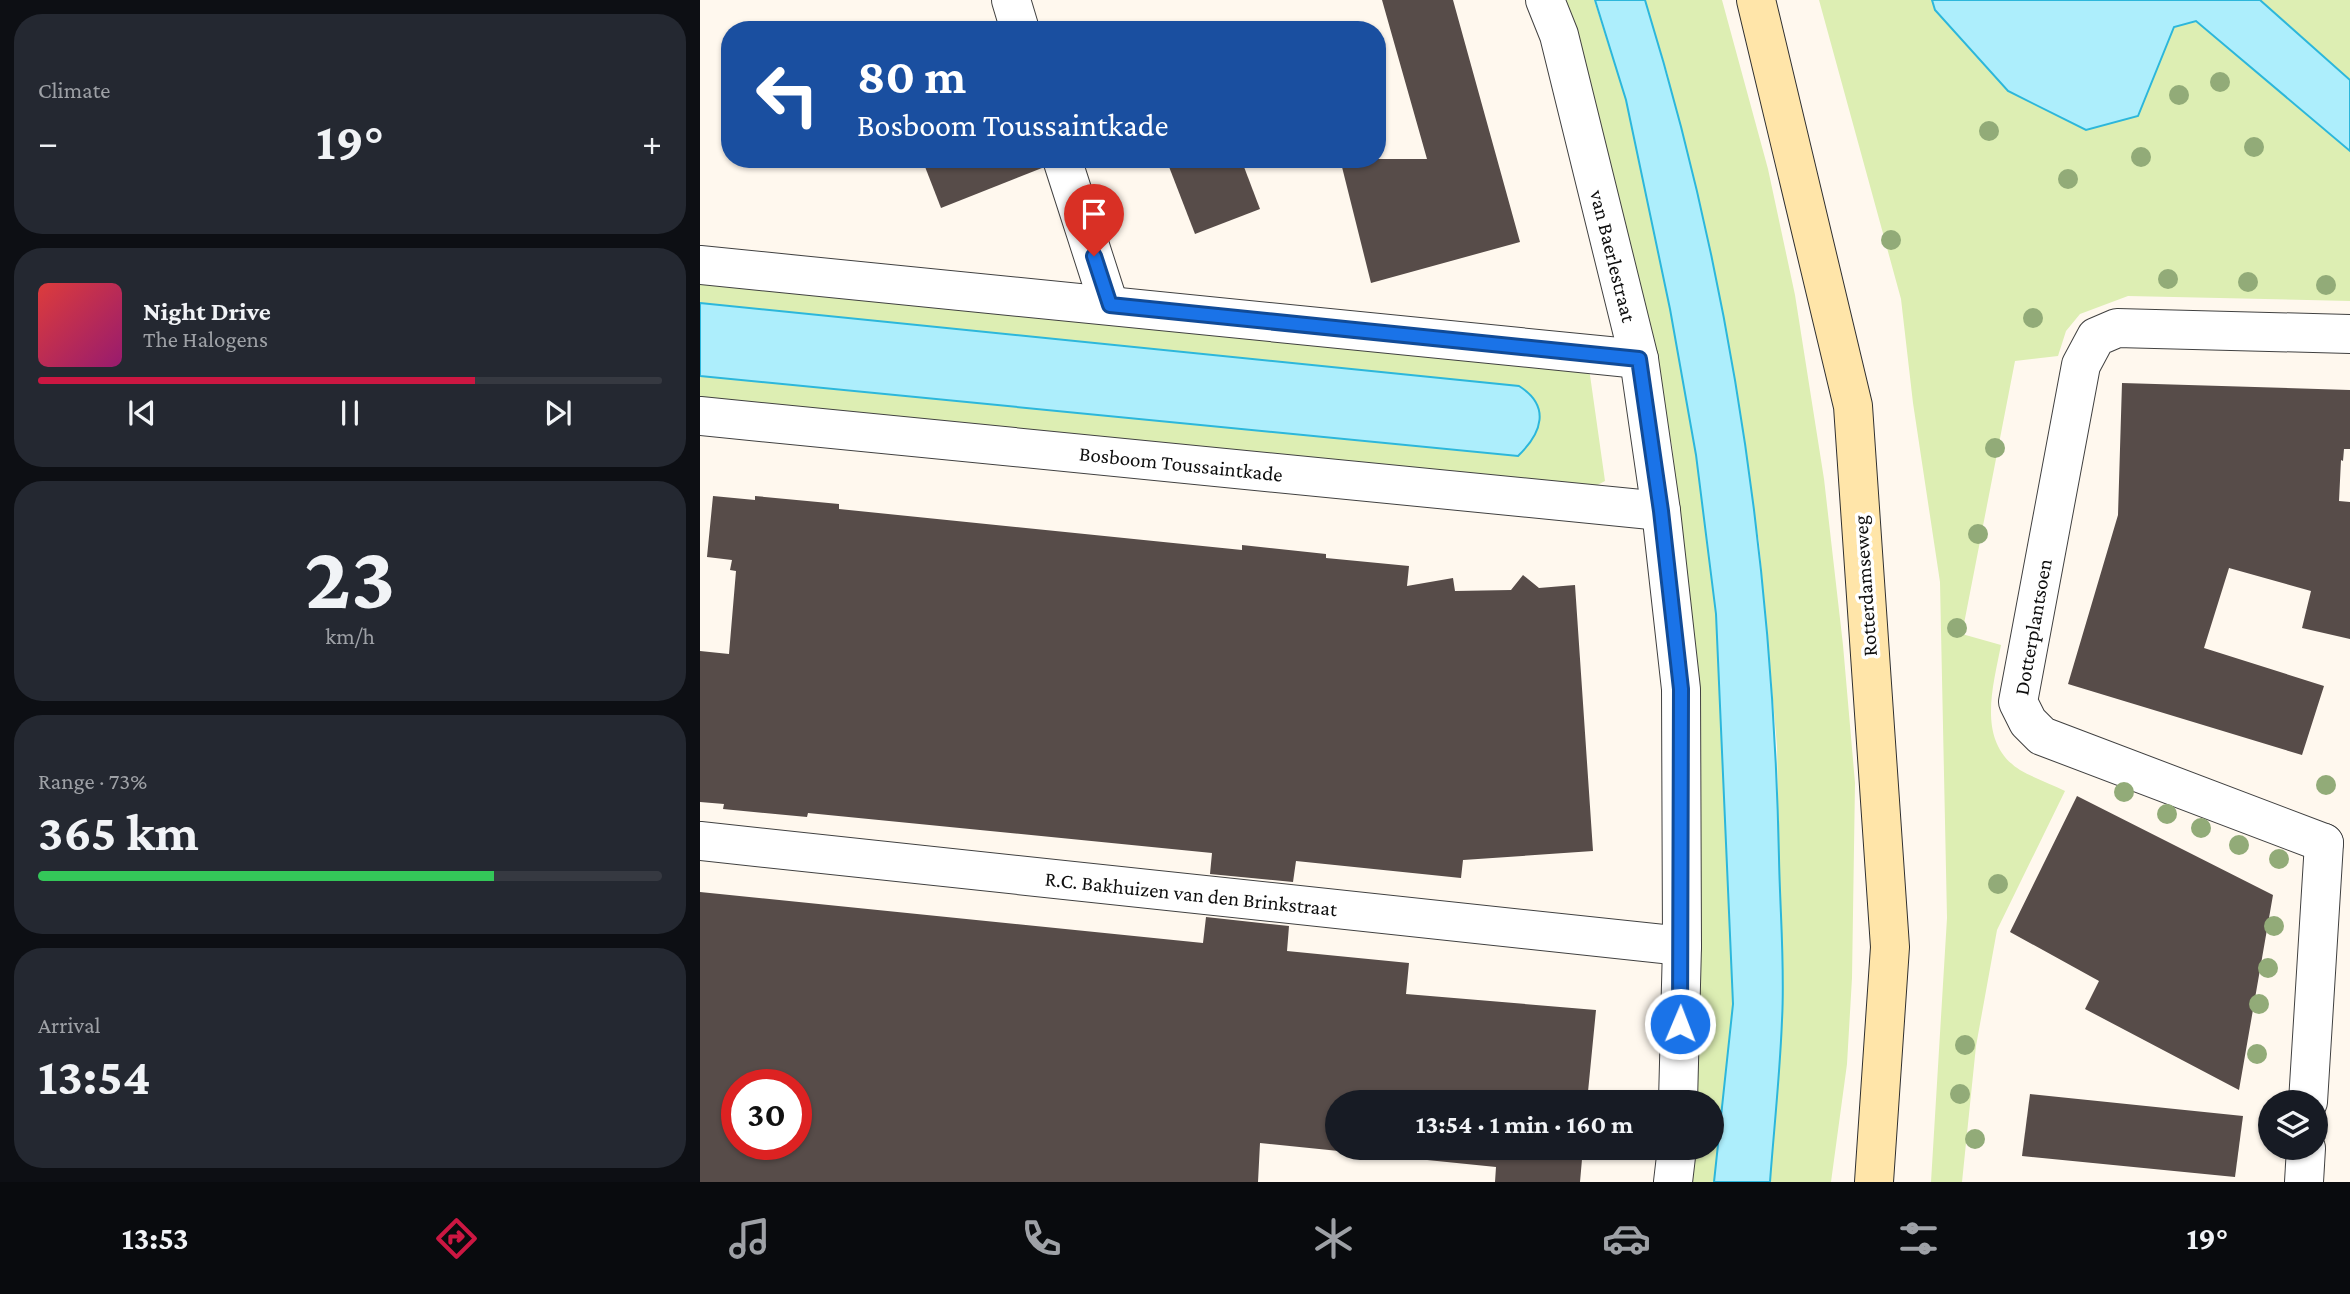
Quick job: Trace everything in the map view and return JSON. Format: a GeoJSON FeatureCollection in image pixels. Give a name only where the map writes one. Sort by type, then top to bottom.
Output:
{"type":"FeatureCollection","features":[{"type":"Feature","properties":{"kind":"main road","name":"Rotterdamseweg"},"geometry":{"type":"LineString","coordinates":[[1756,0],[1853,406],[1889,947],[1874,1182]]}},
{"type":"Feature","properties":{"kind":"street"},"geometry":{"type":"LineString","coordinates":[[1010,0],[1017,21]]}},
{"type":"Feature","properties":{"kind":"street","name":"van Baerlestraat"},"geometry":{"type":"LineString","coordinates":[[1545,0],[1559,35],[1639,359],[1661,511],[1681,689],[1682,946],[1678,1090]]}},
{"type":"Feature","properties":{"kind":"street"},"geometry":{"type":"LineString","coordinates":[[1065,168],[1110,305]]}},
{"type":"Feature","properties":{"kind":"street"},"geometry":{"type":"LineString","coordinates":[[700,265],[1639,359]]}},
{"type":"Feature","properties":{"kind":"street","name":"Dotterplantsoen"},"geometry":{"type":"LineString","coordinates":[[2309,1090],[2337,839],[2042,736],[2028,722],[2018,702],[2081,365],[2096,337],[2117,328],[2350,334]]}},
{"type":"Feature","properties":{"kind":"street","name":"Bosboom Toussaintkade"},"geometry":{"type":"LineString","coordinates":[[700,416],[1661,511]]}},
{"type":"Feature","properties":{"kind":"street","name":"R.C. Bakhuizen van den Brinkstraat"},"geometry":{"type":"LineString","coordinates":[[700,841],[1682,946]]}},
{"type":"Feature","properties":{"kind":"street"},"geometry":{"type":"LineString","coordinates":[[1673,1182],[1676,1160]]}},
{"type":"Feature","properties":{"kind":"street"},"geometry":{"type":"LineString","coordinates":[[2304,1182],[2305,1160]]}},
{"type":"Feature","properties":{"kind":"green space"},"geometry":{"type":"Polygon","coordinates":[[[1564,0],[1594,0],[1626,100],[1670,309],[1696,455],[1716,614],[1733,1004],[1724,1090],[1687,1090],[1689,624],[1672,446],[1622,214],[1564,0]]]}},
{"type":"Feature","properties":{"kind":"green space"},"geometry":{"type":"Polygon","coordinates":[[[1645,0],[1722,0],[1768,169],[1795,295],[1824,479],[1855,783],[1852,978],[1847,1064],[1831,1182],[1770,1182],[1782,1017],[1777,746],[1759,541],[1668,75],[1645,0]]]}},
{"type":"Feature","properties":{"kind":"green space"},"geometry":{"type":"Polygon","coordinates":[[[1819,0],[1932,0],[1935,10],[2138,116],[2174,27],[2196,21],[2350,151],[2350,301],[2128,296],[2080,314],[2066,331],[2058,356],[2015,361],[1962,634],[2001,645],[1994,678],[1991,713],[1997,745],[2006,758],[2020,770],[2065,791],[1997,930],[1976,1046],[1962,1182],[1931,1182],[1947,918],[1940,582],[1913,403],[1901,299],[1819,0]]]}},
{"type":"Feature","properties":{"kind":"green space"},"geometry":{"type":"Polygon","coordinates":[[[2260,0],[2350,0],[2350,80],[2267,8],[2260,0]]]}},
{"type":"Feature","properties":{"kind":"green space"},"geometry":{"type":"Polygon","coordinates":[[[700,281],[1589,368],[1605,481],[1586,491],[700,400],[700,376],[1517,456],[1537,430],[1540,412],[1519,386],[700,303],[700,281]]]}},
{"type":"Feature","properties":{"kind":"green space"},"geometry":{"type":"Polygon","coordinates":[[[1682,1160],[1716,1160],[1714,1182],[1680,1182],[1682,1160]]]}},
{"type":"Feature","properties":{"kind":"water"},"geometry":{"type":"Polygon","coordinates":[[[1595,0],[1645,0],[1701,211],[1724,317],[1742,424],[1768,641],[1783,960],[1780,1060],[1770,1182],[1714,1182],[1716,1160],[1724,1160],[1724,1090],[1733,1004],[1716,614],[1696,455],[1670,309],[1626,100],[1595,0]]]}},
{"type":"Feature","properties":{"kind":"water"},"geometry":{"type":"Polygon","coordinates":[[[1932,0],[2260,0],[2350,80],[2350,151],[2196,21],[2174,27],[2138,116],[2086,130],[2008,91],[1935,10],[1932,0]]]}},
{"type":"Feature","properties":{"kind":"water"},"geometry":{"type":"Polygon","coordinates":[[[700,303],[1519,386],[1536,402],[1540,420],[1533,438],[1518,456],[700,376],[700,303]]]}},
{"type":"Feature","properties":{"kind":"building"},"geometry":{"type":"Polygon","coordinates":[[[1382,0],[1453,0],[1520,242],[1371,283],[1342,168],[1386,168],[1386,159],[1427,159],[1382,0]]]}},
{"type":"Feature","properties":{"kind":"building"},"geometry":{"type":"Polygon","coordinates":[[[925,168],[1042,168],[941,208],[925,168]]]}},
{"type":"Feature","properties":{"kind":"building"},"geometry":{"type":"Polygon","coordinates":[[[1169,168],[1244,168],[1260,209],[1195,234],[1169,168]]]}},
{"type":"Feature","properties":{"kind":"building"},"geometry":{"type":"Polygon","coordinates":[[[2122,383],[2350,390],[2350,449],[2344,449],[2343,461],[2341,460],[2339,501],[2350,502],[2350,639],[2302,628],[2311,591],[2229,568],[2204,648],[2324,686],[2302,755],[2068,684],[2118,515],[2122,383]]]}},
{"type":"Feature","properties":{"kind":"building"},"geometry":{"type":"Polygon","coordinates":[[[713,496],[755,500],[755,496],[839,504],[839,509],[1242,550],[1242,545],[1326,554],[1326,558],[1409,566],[1407,586],[1453,578],[1455,591],[1511,590],[1523,575],[1539,588],[1575,585],[1593,851],[1463,860],[1461,878],[1296,861],[1293,882],[1210,874],[1212,853],[808,813],[807,817],[723,809],[724,804],[700,802],[700,651],[729,654],[736,571],[730,570],[732,560],[707,557],[713,496]]]}},
{"type":"Feature","properties":{"kind":"building"},"geometry":{"type":"Polygon","coordinates":[[[2077,796],[2273,895],[2239,1090],[2085,1009],[2099,981],[2010,932],[2077,796]]]}},
{"type":"Feature","properties":{"kind":"building"},"geometry":{"type":"Polygon","coordinates":[[[700,892],[1203,943],[1206,917],[1289,926],[1287,951],[1409,963],[1406,994],[1596,1010],[1588,1090],[1325,1090],[1325,1150],[1260,1143],[1258,1182],[700,1182],[700,892]]]}},
{"type":"Feature","properties":{"kind":"building"},"geometry":{"type":"Polygon","coordinates":[[[2030,1094],[2243,1116],[2235,1177],[2022,1156],[2030,1094]]]}},
{"type":"Feature","properties":{"kind":"building"},"geometry":{"type":"Polygon","coordinates":[[[1427,1160],[1582,1160],[1580,1182],[1495,1182],[1496,1167],[1427,1160]]]}},
{"type":"Feature","properties":{"kind":"route"},"geometry":{"type":"LineString","coordinates":[[1094,256],[1110,305],[1639,359],[1661,511],[1681,689],[1680,1024]]}}]}
